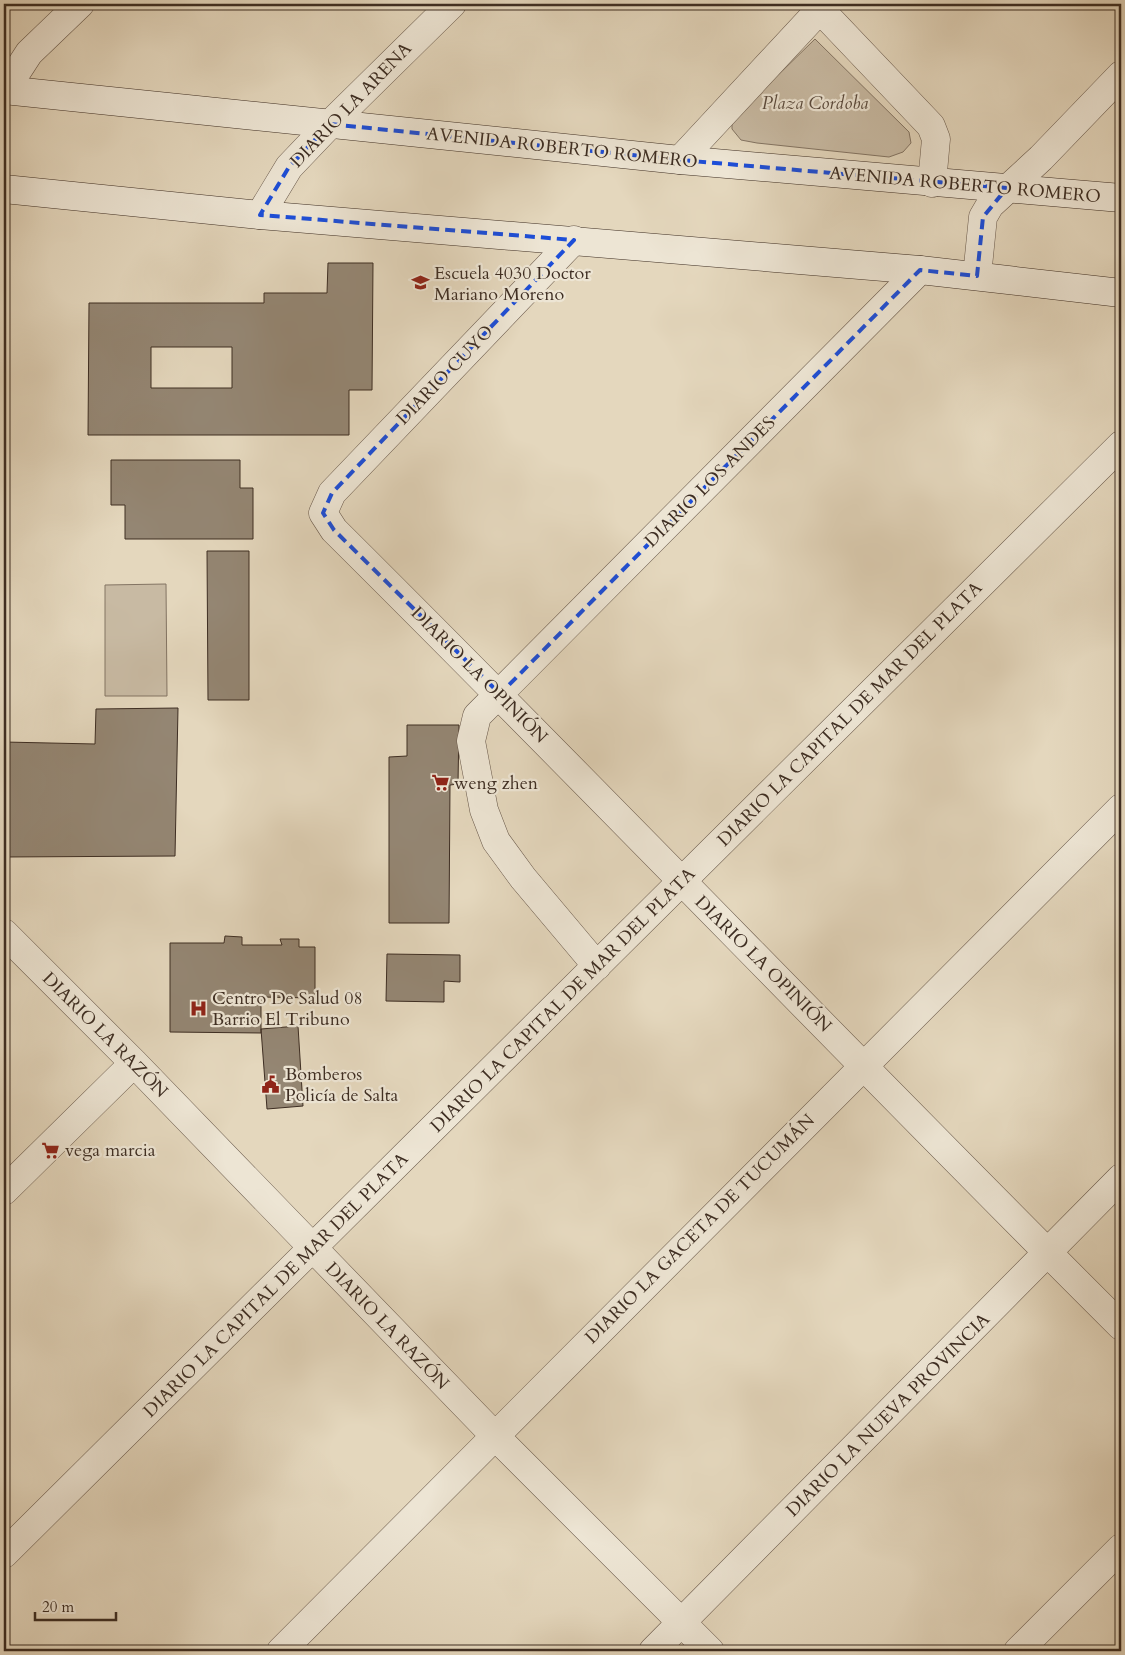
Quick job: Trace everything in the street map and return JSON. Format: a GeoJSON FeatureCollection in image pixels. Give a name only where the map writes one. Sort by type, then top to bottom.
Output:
{"type":"FeatureCollection","features":[{"type":"Feature","properties":{"kind":"street"},"geometry":{"type":"LineString","coordinates":[[4,90],[30,53],[80,4]]}},
{"type":"Feature","properties":{"kind":"street","name":"DIARIO LA ARENA"},"geometry":{"type":"LineString","coordinates":[[260,215],[289,167],[452,4]]}},
{"type":"Feature","properties":{"kind":"street"},"geometry":{"type":"LineString","coordinates":[[680,160],[820,5],[931,126],[936,139],[932,183]]}},
{"type":"Feature","properties":{"kind":"street"},"geometry":{"type":"LineString","coordinates":[[977,276],[983,216],[990,205],[1041,158],[1121,74]]}},
{"type":"Feature","properties":{"kind":"street","name":"AVENIDA ROBERTO ROMERO"},"geometry":{"type":"LineString","coordinates":[[4,90],[680,160],[1121,198]]}},
{"type":"Feature","properties":{"kind":"street"},"geometry":{"type":"LineString","coordinates":[[4,189],[260,215],[920,270],[1119,295]]}},
{"type":"Feature","properties":{"kind":"street","name":"DIARIO CUYO"},"geometry":{"type":"LineString","coordinates":[[323,514],[332,493],[574,240]]}},
{"type":"Feature","properties":{"kind":"street","name":"DIARIO LOS ANDES"},"geometry":{"type":"LineString","coordinates":[[597,966],[518,871],[496,841],[484,810],[471,741],[477,716],[920,270]]}},
{"type":"Feature","properties":{"kind":"street","name":"DIARIO LA CAPITAL DE MAR DEL PLATA"},"geometry":{"type":"LineString","coordinates":[[4,1554],[1121,445]]}},
{"type":"Feature","properties":{"kind":"street","name":"DIARIO LA OPINIÓN"},"geometry":{"type":"LineString","coordinates":[[323,514],[334,530],[500,694],[681,882],[1121,1326]]}},
{"type":"Feature","properties":{"kind":"street","name":"DIARIO LA GACETA DE TUCUMÁN"},"geometry":{"type":"LineString","coordinates":[[281,1651],[1121,808]]}},
{"type":"Feature","properties":{"kind":"street","name":"DIARIO LA RAZÓN"},"geometry":{"type":"LineString","coordinates":[[4,933],[134,1063],[494,1436],[710,1651]]}},
{"type":"Feature","properties":{"kind":"street"},"geometry":{"type":"LineString","coordinates":[[4,1191],[134,1063]]}},
{"type":"Feature","properties":{"kind":"street","name":"DIARIO LA NUEVA PROVINCIA"},"geometry":{"type":"LineString","coordinates":[[653,1651],[683,1623],[1121,1178]]}},
{"type":"Feature","properties":{"kind":"street"},"geometry":{"type":"LineString","coordinates":[[1018,1651],[1121,1548]]}},
{"type":"Feature","properties":{"kind":"highlighted area"},"geometry":{"type":"Polygon","coordinates":[[[330,124],[680,160],[1007,188],[983,217],[977,276],[920,270],[500,694],[334,530],[323,513],[332,493],[574,240],[260,215],[289,167],[330,124]]]}},
{"type":"Feature","properties":{"kind":"green space","name":"Plaza Cordoba"},"geometry":{"type":"Polygon","coordinates":[[[815,39],[909,132],[911,143],[903,152],[889,157],[757,143],[741,140],[732,129],[732,120],[815,39]]]}},
{"type":"Feature","properties":{"kind":"green space"},"geometry":{"type":"Polygon","coordinates":[[[4,380],[8,380],[8,711],[4,711],[4,380]]]}},
{"type":"Feature","properties":{"kind":"green space"},"geometry":{"type":"Polygon","coordinates":[[[166,584],[167,696],[105,696],[105,585],[166,584]]]}},
{"type":"Feature","properties":{"kind":"building"},"geometry":{"type":"Polygon","coordinates":[[[328,263],[373,263],[372,390],[349,390],[349,435],[88,435],[89,303],[264,303],[264,293],[327,293],[328,263]],[[151,347],[151,388],[232,388],[232,347],[151,347]]]}},
{"type":"Feature","properties":{"kind":"building"},"geometry":{"type":"Polygon","coordinates":[[[111,460],[240,460],[240,488],[253,488],[253,539],[125,539],[125,505],[111,505],[111,460]]]}},
{"type":"Feature","properties":{"kind":"building"},"geometry":{"type":"Polygon","coordinates":[[[207,551],[249,551],[249,700],[208,700],[207,551]]]}},
{"type":"Feature","properties":{"kind":"building"},"geometry":{"type":"Polygon","coordinates":[[[178,708],[175,856],[4,857],[4,742],[95,744],[96,709],[178,708]]]}},
{"type":"Feature","properties":{"kind":"building"},"geometry":{"type":"Polygon","coordinates":[[[407,725],[459,725],[458,784],[450,785],[449,923],[389,923],[389,757],[407,756],[407,725]]]}},
{"type":"Feature","properties":{"kind":"building"},"geometry":{"type":"Polygon","coordinates":[[[225,936],[242,937],[242,945],[282,945],[280,939],[299,939],[299,947],[315,947],[315,998],[261,997],[261,1033],[170,1032],[170,943],[224,943],[225,936]]]}},
{"type":"Feature","properties":{"kind":"building"},"geometry":{"type":"Polygon","coordinates":[[[387,954],[460,955],[460,982],[444,981],[444,1002],[386,1001],[387,954]]]}},
{"type":"Feature","properties":{"kind":"building"},"geometry":{"type":"Polygon","coordinates":[[[298,1026],[303,1106],[267,1109],[261,1029],[298,1026]]]}},
{"type":"Feature","properties":{"kind":"place","name":"Escuela 4030 Doctor Mariano Moreno"},"geometry":{"type":"Point","coordinates":[420,283]}},
{"type":"Feature","properties":{"kind":"place","name":"weng zhen"},"geometry":{"type":"Point","coordinates":[440,783]}},
{"type":"Feature","properties":{"kind":"place","name":"Centro De Salud 08 Barrio El Tribuno"},"geometry":{"type":"Point","coordinates":[198,1008]}},
{"type":"Feature","properties":{"kind":"place","name":"Bomberos Policía de Salta"},"geometry":{"type":"Point","coordinates":[271,1084]}},
{"type":"Feature","properties":{"kind":"place","name":"vega marcia"},"geometry":{"type":"Point","coordinates":[51,1150]}}]}
